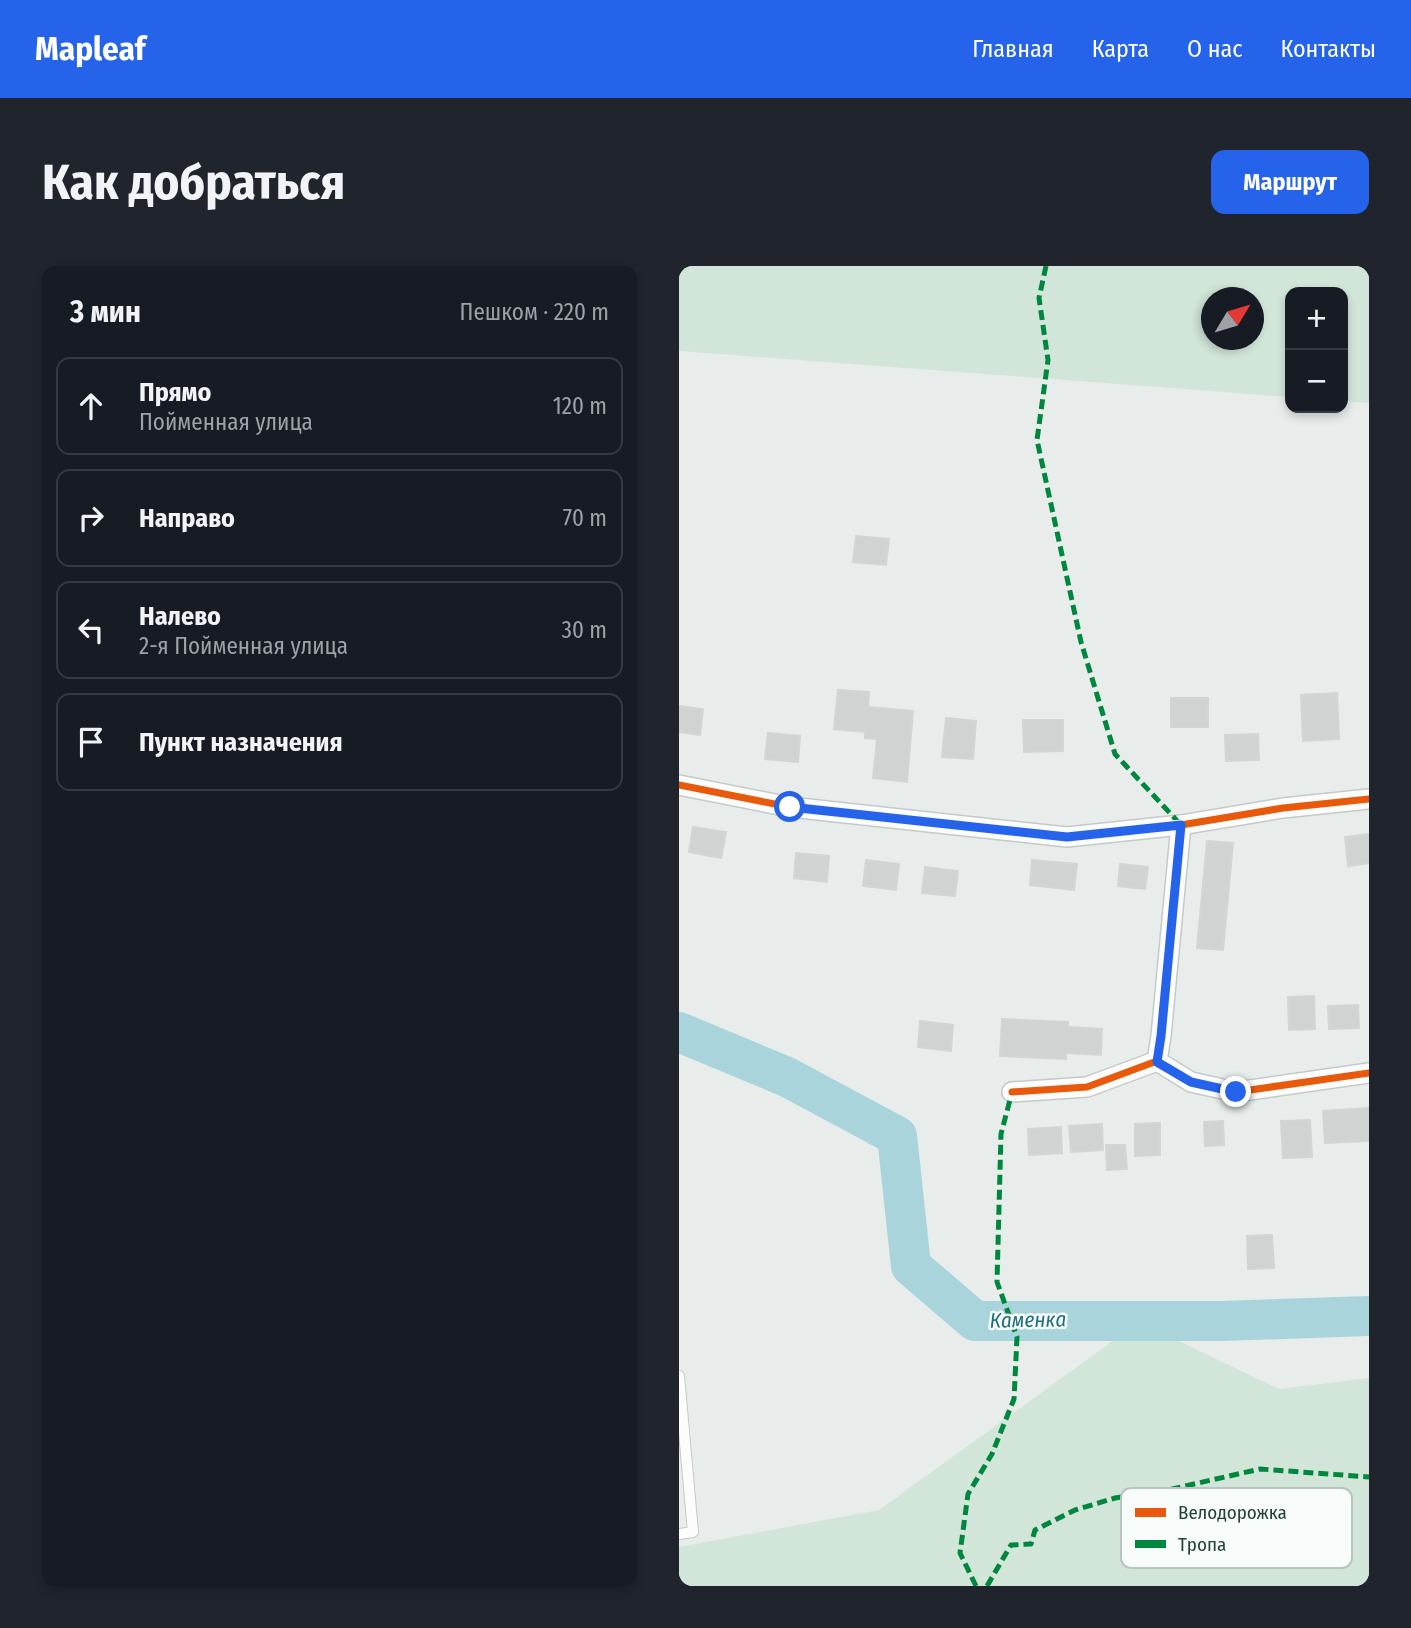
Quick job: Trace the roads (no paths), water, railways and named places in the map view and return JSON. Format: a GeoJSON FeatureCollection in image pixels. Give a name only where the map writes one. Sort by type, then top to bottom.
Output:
{"type":"FeatureCollection","features":[{"type":"Feature","properties":{"kind":"street"},"geometry":{"type":"LineString","coordinates":[[679,785],[790,807],[1067,837],[1181,825],[1283,808],[1369,799]]}},
{"type":"Feature","properties":{"kind":"street"},"geometry":{"type":"LineString","coordinates":[[1157,1062],[1181,825]]}},
{"type":"Feature","properties":{"kind":"street"},"geometry":{"type":"LineString","coordinates":[[1157,1062],[1191,1082],[1236,1092],[1369,1073]]}},
{"type":"Feature","properties":{"kind":"street"},"geometry":{"type":"LineString","coordinates":[[1012,1092],[1087,1087],[1157,1062]]}},
{"type":"Feature","properties":{"kind":"lane"},"geometry":{"type":"LineString","coordinates":[[679,1376],[693,1532],[679,1534]]}},
{"type":"Feature","properties":{"kind":"waterway","name":"Каменка"},"geometry":{"type":"LineString","coordinates":[[679,1032],[787,1077],[897,1136],[911,1266],[975,1321],[1222,1321],[1369,1316]]}}]}
